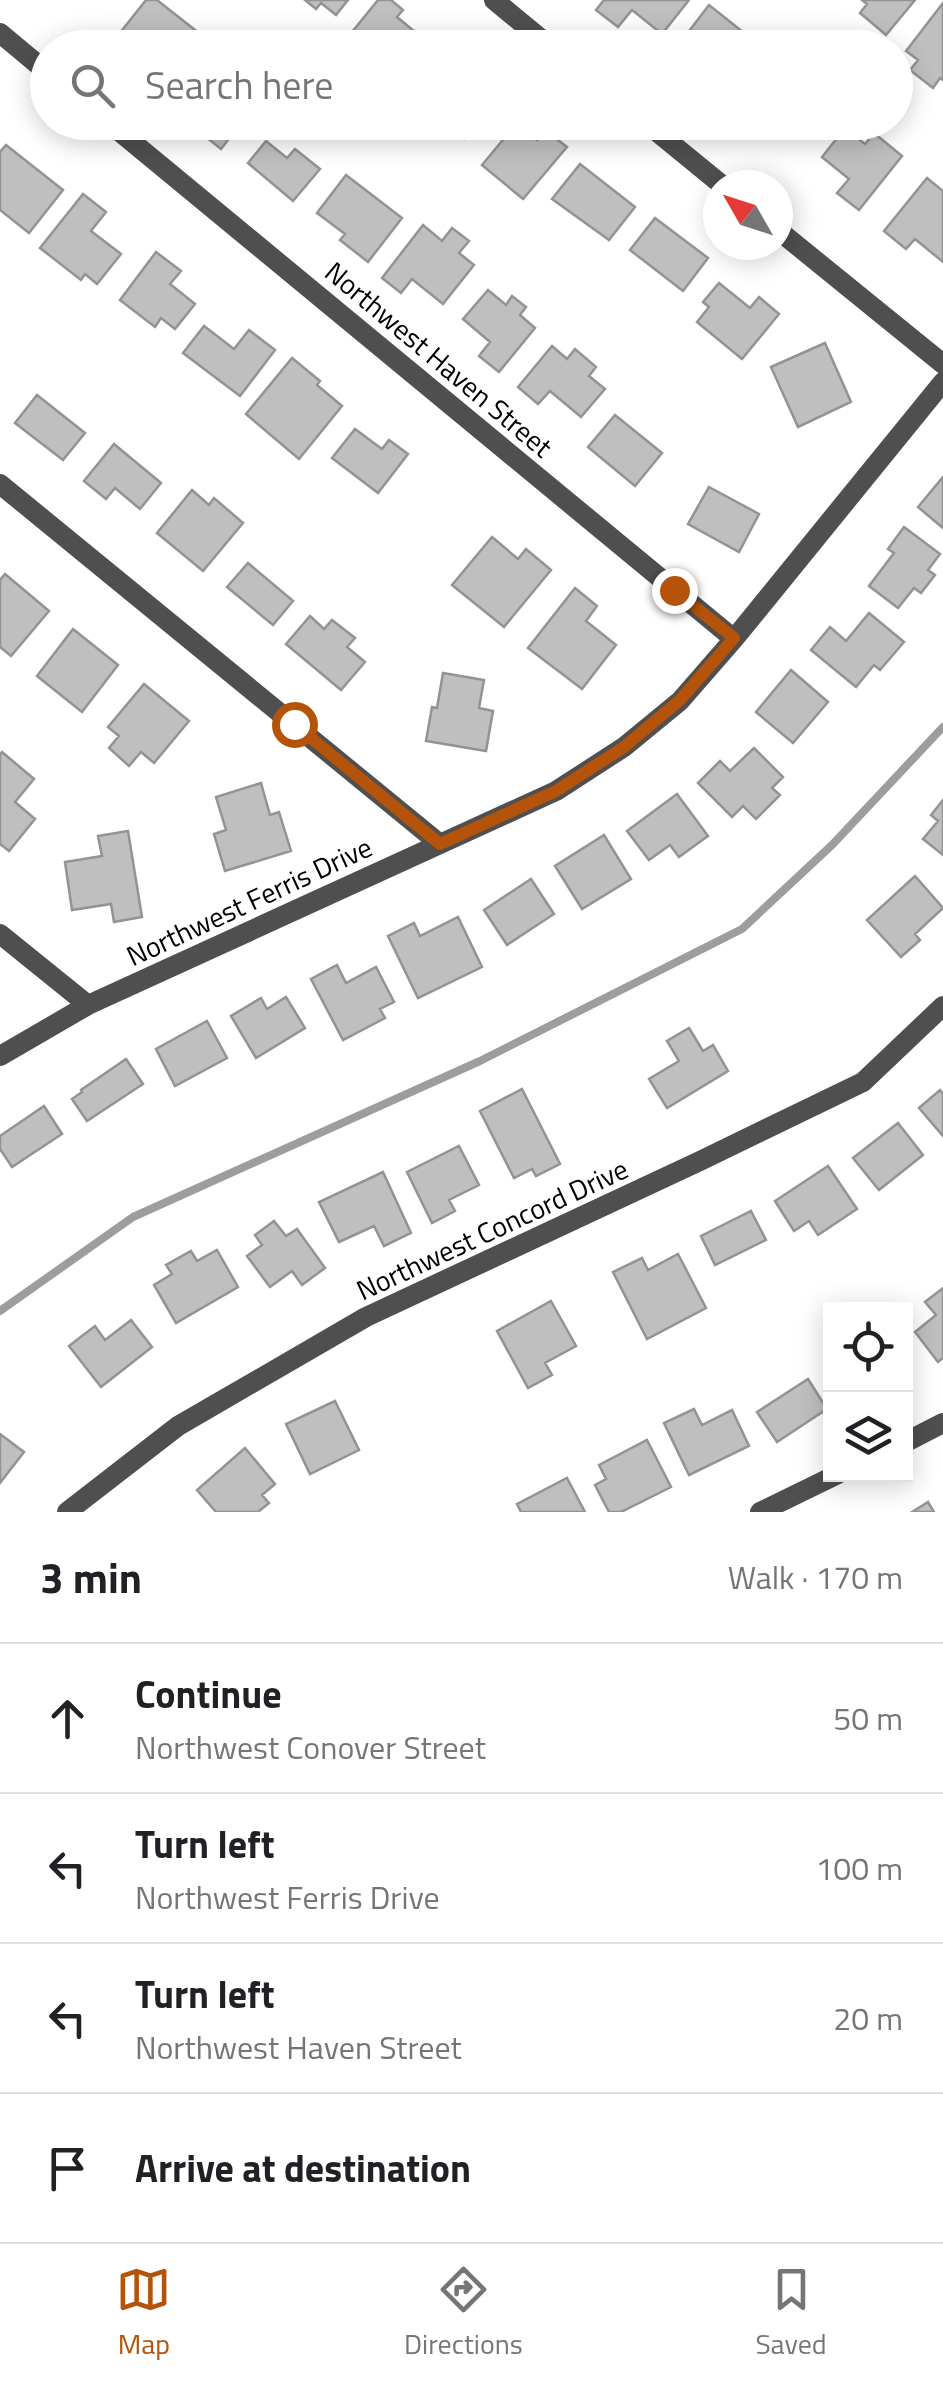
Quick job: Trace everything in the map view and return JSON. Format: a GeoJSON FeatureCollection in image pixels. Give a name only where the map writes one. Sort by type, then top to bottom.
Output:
{"type":"FeatureCollection","features":[{"type":"Feature","properties":{"kind":"street"},"geometry":{"type":"LineString","coordinates":[[494,0],[530,30]]}},
{"type":"Feature","properties":{"kind":"street"},"geometry":{"type":"LineString","coordinates":[[0,34],[30,58]]}},
{"type":"Feature","properties":{"kind":"street","name":"Northwest Haven Street"},"geometry":{"type":"LineString","coordinates":[[130,140],[734,638]]}},
{"type":"Feature","properties":{"kind":"street"},"geometry":{"type":"LineString","coordinates":[[667,140],[704,170]]}},
{"type":"Feature","properties":{"kind":"street"},"geometry":{"type":"LineString","coordinates":[[793,242],[943,364]]}},
{"type":"Feature","properties":{"kind":"street","name":"Northwest Ferris Drive"},"geometry":{"type":"LineString","coordinates":[[0,1056],[88,1005],[556,791],[624,747],[680,700],[943,382]]}},
{"type":"Feature","properties":{"kind":"street"},"geometry":{"type":"LineString","coordinates":[[0,484],[440,844]]}},
{"type":"Feature","properties":{"kind":"street"},"geometry":{"type":"LineString","coordinates":[[0,934],[88,1005]]}},
{"type":"Feature","properties":{"kind":"street","name":"Northwest Concord Drive"},"geometry":{"type":"LineString","coordinates":[[67,1512],[178,1426],[366,1318],[863,1082],[943,1006]]}},
{"type":"Feature","properties":{"kind":"street"},"geometry":{"type":"LineString","coordinates":[[913,1438],[943,1423]]}},
{"type":"Feature","properties":{"kind":"street"},"geometry":{"type":"LineString","coordinates":[[760,1512],[823,1481]]}},
{"type":"Feature","properties":{"kind":"building"},"geometry":{"type":"Polygon","coordinates":[[[146,0],[157,0],[195,30],[122,30],[146,0]]]}},
{"type":"Feature","properties":{"kind":"building"},"geometry":{"type":"Polygon","coordinates":[[[305,0],[348,0],[336,15],[321,3],[316,9],[305,0]]]}},
{"type":"Feature","properties":{"kind":"building"},"geometry":{"type":"Polygon","coordinates":[[[378,0],[391,0],[403,10],[397,17],[413,30],[354,30],[378,0]]]}},
{"type":"Feature","properties":{"kind":"building"},"geometry":{"type":"Polygon","coordinates":[[[604,0],[689,0],[665,30],[657,30],[632,10],[618,27],[596,10],[604,0]]]}},
{"type":"Feature","properties":{"kind":"building"},"geometry":{"type":"Polygon","coordinates":[[[862,0],[915,0],[890,30],[880,30],[860,13],[867,4],[862,0]]]}},
{"type":"Feature","properties":{"kind":"building"},"geometry":{"type":"Polygon","coordinates":[[[943,3],[943,80],[940,78],[933,88],[913,72],[918,60],[913,56],[913,42],[943,3]]]}},
{"type":"Feature","properties":{"kind":"building"},"geometry":{"type":"Polygon","coordinates":[[[709,5],[740,30],[690,30],[709,5]]]}},
{"type":"Feature","properties":{"kind":"building"},"geometry":{"type":"Polygon","coordinates":[[[210,140],[228,140],[221,149],[210,140]]]}},
{"type":"Feature","properties":{"kind":"building"},"geometry":{"type":"Polygon","coordinates":[[[503,140],[558,140],[567,147],[523,199],[482,165],[503,140]]]}},
{"type":"Feature","properties":{"kind":"building"},"geometry":{"type":"Polygon","coordinates":[[[835,140],[860,140],[865,144],[868,140],[883,140],[902,156],[859,210],[837,193],[849,179],[822,157],[835,140]]]}},
{"type":"Feature","properties":{"kind":"building"},"geometry":{"type":"Polygon","coordinates":[[[266,141],[287,158],[295,149],[320,169],[293,201],[248,163],[266,141]]]}},
{"type":"Feature","properties":{"kind":"building"},"geometry":{"type":"Polygon","coordinates":[[[6,145],[63,190],[29,233],[0,210],[0,152],[6,145]]]}},
{"type":"Feature","properties":{"kind":"building"},"geometry":{"type":"Polygon","coordinates":[[[580,164],[635,207],[609,240],[552,199],[580,164]]]}},
{"type":"Feature","properties":{"kind":"building"},"geometry":{"type":"Polygon","coordinates":[[[346,175],[402,218],[368,262],[340,240],[345,234],[317,213],[346,175]]]}},
{"type":"Feature","properties":{"kind":"building"},"geometry":{"type":"Polygon","coordinates":[[[927,178],[943,191],[943,262],[915,239],[906,249],[884,231],[927,178]]]}},
{"type":"Feature","properties":{"kind":"building"},"geometry":{"type":"Polygon","coordinates":[[[83,194],[106,212],[91,231],[121,254],[97,284],[85,274],[81,280],[40,248],[83,194]]]}},
{"type":"Feature","properties":{"kind":"building"},"geometry":{"type":"Polygon","coordinates":[[[655,218],[706,260],[683,291],[630,250],[655,218]]]}},
{"type":"Feature","properties":{"kind":"building"},"geometry":{"type":"Polygon","coordinates":[[[423,225],[442,241],[452,228],[469,241],[459,253],[474,265],[443,304],[412,279],[401,293],[382,278],[423,225]]]}},
{"type":"Feature","properties":{"kind":"building"},"geometry":{"type":"Polygon","coordinates":[[[156,252],[181,271],[170,284],[195,304],[175,329],[161,318],[155,327],[120,300],[156,252]]]}},
{"type":"Feature","properties":{"kind":"building"},"geometry":{"type":"Polygon","coordinates":[[[719,283],[750,308],[759,297],[779,314],[742,359],[697,322],[709,307],[703,302],[719,283]]]}},
{"type":"Feature","properties":{"kind":"building"},"geometry":{"type":"Polygon","coordinates":[[[488,290],[506,305],[512,296],[526,307],[520,315],[535,328],[499,372],[479,356],[490,342],[463,319],[488,290]]]}},
{"type":"Feature","properties":{"kind":"building"},"geometry":{"type":"Polygon","coordinates":[[[204,326],[234,349],[249,330],[275,350],[240,396],[183,353],[204,326]]]}},
{"type":"Feature","properties":{"kind":"building"},"geometry":{"type":"Polygon","coordinates":[[[825,343],[851,402],[798,427],[771,367],[825,343]]]}},
{"type":"Feature","properties":{"kind":"building"},"geometry":{"type":"Polygon","coordinates":[[[552,346],[567,359],[575,349],[596,367],[589,376],[605,389],[581,417],[550,391],[538,404],[518,387],[552,346]]]}},
{"type":"Feature","properties":{"kind":"building"},"geometry":{"type":"Polygon","coordinates":[[[292,358],[342,406],[299,459],[246,414],[292,358]]]}},
{"type":"Feature","properties":{"kind":"building"},"geometry":{"type":"Polygon","coordinates":[[[37,395],[85,433],[63,460],[15,423],[37,395]]]}},
{"type":"Feature","properties":{"kind":"building"},"geometry":{"type":"Polygon","coordinates":[[[615,415],[662,453],[635,486],[588,447],[615,415]]]}},
{"type":"Feature","properties":{"kind":"building"},"geometry":{"type":"Polygon","coordinates":[[[355,429],[382,449],[389,440],[408,454],[378,493],[332,458],[355,429]]]}},
{"type":"Feature","properties":{"kind":"building"},"geometry":{"type":"Polygon","coordinates":[[[114,444],[161,483],[140,509],[115,488],[106,499],[84,481],[114,444]]]}},
{"type":"Feature","properties":{"kind":"building"},"geometry":{"type":"Polygon","coordinates":[[[943,477],[943,528],[918,507],[943,477]]]}},
{"type":"Feature","properties":{"kind":"building"},"geometry":{"type":"Polygon","coordinates":[[[709,487],[759,514],[739,552],[688,524],[709,487]]]}},
{"type":"Feature","properties":{"kind":"building"},"geometry":{"type":"Polygon","coordinates":[[[192,490],[209,505],[214,498],[243,523],[203,571],[157,533],[192,490]]]}},
{"type":"Feature","properties":{"kind":"building"},"geometry":{"type":"Polygon","coordinates":[[[904,527],[940,554],[928,570],[935,575],[921,593],[914,588],[898,608],[869,586],[894,553],[888,549],[904,527]]]}},
{"type":"Feature","properties":{"kind":"building"},"geometry":{"type":"Polygon","coordinates":[[[492,537],[518,559],[526,549],[551,570],[504,627],[452,585],[492,537]]]}},
{"type":"Feature","properties":{"kind":"building"},"geometry":{"type":"Polygon","coordinates":[[[248,563],[293,601],[273,625],[227,587],[248,563]]]}},
{"type":"Feature","properties":{"kind":"building"},"geometry":{"type":"Polygon","coordinates":[[[5,574],[49,611],[11,656],[0,647],[0,580],[5,574]]]}},
{"type":"Feature","properties":{"kind":"building"},"geometry":{"type":"Polygon","coordinates":[[[575,588],[597,606],[586,621],[616,645],[582,689],[528,648],[575,588]]]}},
{"type":"Feature","properties":{"kind":"building"},"geometry":{"type":"Polygon","coordinates":[[[869,613],[904,642],[880,670],[874,665],[856,687],[811,650],[830,627],[846,641],[869,613]]]}},
{"type":"Feature","properties":{"kind":"building"},"geometry":{"type":"Polygon","coordinates":[[[310,616],[324,629],[332,620],[355,638],[347,647],[365,662],[341,690],[286,644],[310,616]]]}},
{"type":"Feature","properties":{"kind":"building"},"geometry":{"type":"Polygon","coordinates":[[[73,629],[118,665],[82,712],[37,676],[73,629]]]}},
{"type":"Feature","properties":{"kind":"building"},"geometry":{"type":"Polygon","coordinates":[[[791,670],[828,702],[793,743],[756,712],[791,670]]]}},
{"type":"Feature","properties":{"kind":"building"},"geometry":{"type":"Polygon","coordinates":[[[443,673],[484,680],[479,708],[493,711],[486,751],[426,741],[443,673]]]}},
{"type":"Feature","properties":{"kind":"building"},"geometry":{"type":"Polygon","coordinates":[[[144,684],[189,721],[154,763],[141,752],[129,766],[109,748],[119,736],[108,727],[144,684]]]}},
{"type":"Feature","properties":{"kind":"building"},"geometry":{"type":"Polygon","coordinates":[[[754,748],[783,777],[772,788],[780,795],[756,819],[743,806],[732,817],[698,783],[720,761],[730,771],[754,748]]]}},
{"type":"Feature","properties":{"kind":"building"},"geometry":{"type":"Polygon","coordinates":[[[2,752],[34,779],[15,802],[35,819],[9,851],[0,844],[2,752]]]}},
{"type":"Feature","properties":{"kind":"building"},"geometry":{"type":"Polygon","coordinates":[[[261,783],[270,815],[279,812],[291,851],[225,871],[214,834],[226,830],[216,797],[261,783]]]}},
{"type":"Feature","properties":{"kind":"building"},"geometry":{"type":"Polygon","coordinates":[[[677,794],[708,836],[679,857],[670,845],[649,860],[627,831],[677,794]]]}},
{"type":"Feature","properties":{"kind":"building"},"geometry":{"type":"Polygon","coordinates":[[[943,800],[943,855],[923,839],[938,821],[931,815],[943,800]]]}},
{"type":"Feature","properties":{"kind":"building"},"geometry":{"type":"Polygon","coordinates":[[[128,831],[142,917],[114,922],[111,904],[72,910],[65,862],[102,856],[98,836],[128,831]]]}},
{"type":"Feature","properties":{"kind":"building"},"geometry":{"type":"Polygon","coordinates":[[[604,835],[631,879],[582,909],[555,866],[604,835]]]}},
{"type":"Feature","properties":{"kind":"building"},"geometry":{"type":"Polygon","coordinates":[[[915,876],[943,908],[915,934],[920,940],[901,957],[867,920],[915,876]]]}},
{"type":"Feature","properties":{"kind":"building"},"geometry":{"type":"Polygon","coordinates":[[[531,879],[554,914],[507,945],[484,910],[531,879]]]}},
{"type":"Feature","properties":{"kind":"building"},"geometry":{"type":"Polygon","coordinates":[[[458,917],[482,967],[418,998],[388,936],[414,923],[420,936],[458,917]]]}},
{"type":"Feature","properties":{"kind":"building"},"geometry":{"type":"Polygon","coordinates":[[[337,965],[346,983],[376,967],[394,1002],[380,1009],[385,1018],[343,1040],[311,979],[337,965]]]}},
{"type":"Feature","properties":{"kind":"building"},"geometry":{"type":"Polygon","coordinates":[[[286,997],[305,1028],[256,1058],[231,1016],[261,998],[267,1009],[286,997]]]}},
{"type":"Feature","properties":{"kind":"building"},"geometry":{"type":"Polygon","coordinates":[[[207,1021],[227,1058],[175,1086],[156,1049],[207,1021]]]}},
{"type":"Feature","properties":{"kind":"building"},"geometry":{"type":"Polygon","coordinates":[[[689,1028],[703,1051],[713,1045],[728,1071],[667,1108],[649,1079],[679,1061],[667,1041],[689,1028]]]}},
{"type":"Feature","properties":{"kind":"building"},"geometry":{"type":"Polygon","coordinates":[[[126,1059],[143,1084],[87,1121],[72,1099],[126,1059]]]}},
{"type":"Feature","properties":{"kind":"building"},"geometry":{"type":"Polygon","coordinates":[[[522,1089],[560,1164],[536,1176],[532,1169],[514,1178],[480,1111],[522,1089]]]}},
{"type":"Feature","properties":{"kind":"building"},"geometry":{"type":"Polygon","coordinates":[[[940,1090],[943,1094],[943,1136],[919,1108],[940,1090]]]}},
{"type":"Feature","properties":{"kind":"building"},"geometry":{"type":"Polygon","coordinates":[[[44,1106],[62,1134],[12,1167],[0,1149],[0,1136],[44,1106]]]}},
{"type":"Feature","properties":{"kind":"building"},"geometry":{"type":"Polygon","coordinates":[[[898,1123],[923,1155],[879,1190],[853,1158],[898,1123]]]}},
{"type":"Feature","properties":{"kind":"building"},"geometry":{"type":"Polygon","coordinates":[[[459,1146],[479,1185],[449,1200],[455,1211],[432,1223],[407,1172],[459,1146]]]}},
{"type":"Feature","properties":{"kind":"building"},"geometry":{"type":"Polygon","coordinates":[[[828,1166],[857,1209],[818,1235],[809,1221],[794,1231],[775,1201],[828,1166]]]}},
{"type":"Feature","properties":{"kind":"building"},"geometry":{"type":"Polygon","coordinates":[[[383,1172],[411,1233],[384,1246],[374,1226],[339,1242],[319,1202],[383,1172]]]}},
{"type":"Feature","properties":{"kind":"building"},"geometry":{"type":"Polygon","coordinates":[[[751,1211],[766,1240],[715,1265],[701,1236],[751,1211]]]}},
{"type":"Feature","properties":{"kind":"building"},"geometry":{"type":"Polygon","coordinates":[[[274,1221],[286,1236],[297,1229],[325,1268],[302,1285],[292,1271],[270,1287],[247,1256],[262,1245],[255,1235],[274,1221]]]}},
{"type":"Feature","properties":{"kind":"building"},"geometry":{"type":"Polygon","coordinates":[[[217,1250],[238,1287],[176,1323],[154,1285],[172,1274],[166,1265],[191,1251],[197,1261],[217,1250]]]}},
{"type":"Feature","properties":{"kind":"building"},"geometry":{"type":"Polygon","coordinates":[[[678,1254],[706,1308],[647,1339],[613,1272],[642,1258],[648,1270],[678,1254]]]}},
{"type":"Feature","properties":{"kind":"building"},"geometry":{"type":"Polygon","coordinates":[[[943,1288],[943,1358],[938,1362],[915,1332],[936,1315],[925,1302],[943,1288]]]}},
{"type":"Feature","properties":{"kind":"building"},"geometry":{"type":"Polygon","coordinates":[[[551,1301],[576,1346],[545,1363],[552,1375],[528,1388],[497,1331],[551,1301]]]}},
{"type":"Feature","properties":{"kind":"building"},"geometry":{"type":"Polygon","coordinates":[[[131,1320],[152,1347],[101,1387],[69,1346],[95,1326],[105,1340],[131,1320]]]}},
{"type":"Feature","properties":{"kind":"building"},"geometry":{"type":"Polygon","coordinates":[[[808,1379],[823,1403],[823,1412],[777,1442],[757,1412],[808,1379]]]}},
{"type":"Feature","properties":{"kind":"building"},"geometry":{"type":"Polygon","coordinates":[[[335,1401],[359,1450],[310,1474],[286,1424],[335,1401]]]}},
{"type":"Feature","properties":{"kind":"building"},"geometry":{"type":"Polygon","coordinates":[[[694,1409],[702,1425],[732,1410],[749,1446],[689,1475],[664,1423],[694,1409]]]}},
{"type":"Feature","properties":{"kind":"building"},"geometry":{"type":"Polygon","coordinates":[[[0,1434],[24,1452],[0,1483],[0,1434]]]}},
{"type":"Feature","properties":{"kind":"building"},"geometry":{"type":"Polygon","coordinates":[[[647,1440],[671,1487],[621,1512],[609,1512],[595,1485],[606,1479],[599,1465],[647,1440]]]}},
{"type":"Feature","properties":{"kind":"building"},"geometry":{"type":"Polygon","coordinates":[[[245,1448],[275,1484],[262,1495],[269,1503],[258,1512],[216,1512],[197,1490],[245,1448]]]}},
{"type":"Feature","properties":{"kind":"building"},"geometry":{"type":"Polygon","coordinates":[[[567,1478],[585,1512],[521,1512],[517,1504],[567,1478]]]}},
{"type":"Feature","properties":{"kind":"building"},"geometry":{"type":"Polygon","coordinates":[[[928,1502],[934,1512],[912,1512],[928,1502]]]}},
{"type":"Feature","properties":{"kind":"waterway"},"geometry":{"type":"LineString","coordinates":[[0,1311],[133,1217],[480,1061],[742,929],[832,845],[943,727]]}},
{"type":"Feature","properties":{"kind":"route"},"geometry":{"type":"LineString","coordinates":[[294,724],[440,844],[556,791],[624,747],[680,700],[734,638],[674,590]]}}]}
